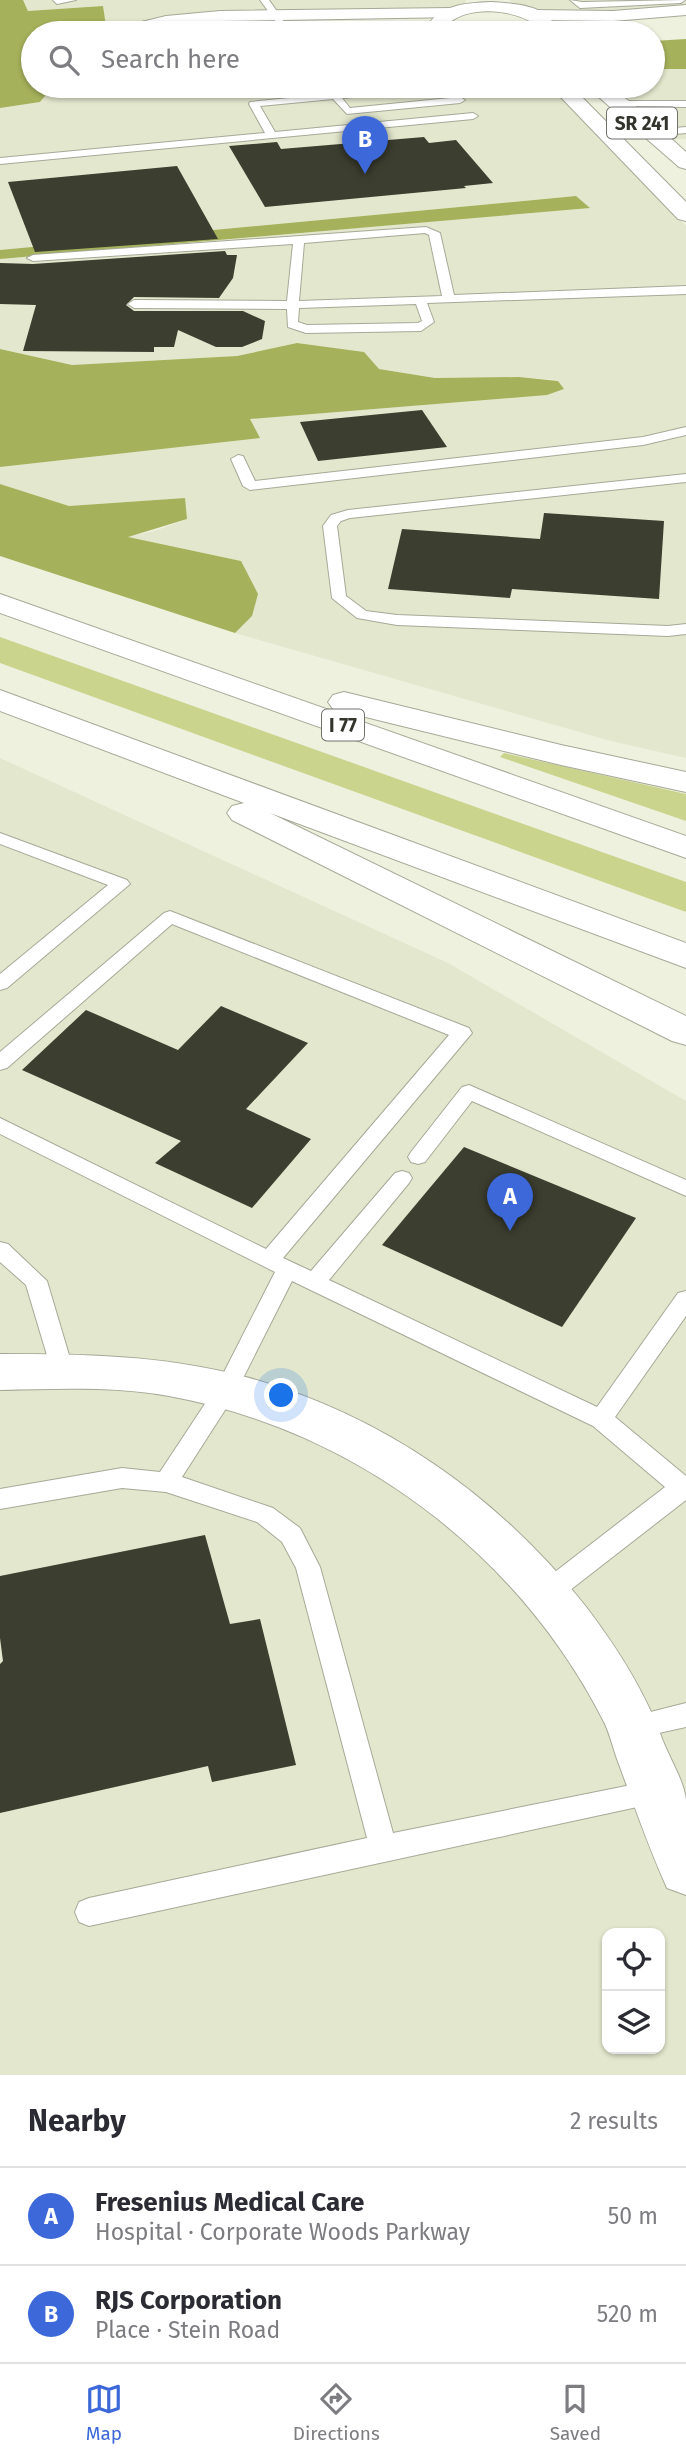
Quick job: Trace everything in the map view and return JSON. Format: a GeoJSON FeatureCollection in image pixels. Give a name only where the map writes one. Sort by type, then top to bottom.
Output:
{"type":"FeatureCollection","features":[{"type":"Feature","properties":{"kind":"main road"},"geometry":{"type":"LineString","coordinates":[[509,0],[533,21]]}},
{"type":"Feature","properties":{"kind":"main road"},"geometry":{"type":"LineString","coordinates":[[166,21],[269,7],[409,21],[453,17],[496,8],[530,21]]}},
{"type":"Feature","properties":{"kind":"main road"},"geometry":{"type":"LineString","coordinates":[[560,21],[686,10]]}},
{"type":"Feature","properties":{"kind":"main road"},"geometry":{"type":"LineString","coordinates":[[572,98],[686,214]]}},
{"type":"Feature","properties":{"kind":"main road","name":"SR 241"},"geometry":{"type":"LineString","coordinates":[[613,98],[686,163]]}},
{"type":"Feature","properties":{"kind":"main road","name":"I 77"},"geometry":{"type":"LineString","coordinates":[[0,603],[686,848]]}},
{"type":"Feature","properties":{"kind":"main road"},"geometry":{"type":"LineString","coordinates":[[125,646],[548,752],[686,782]]}},
{"type":"Feature","properties":{"kind":"main road"},"geometry":{"type":"LineString","coordinates":[[0,700],[686,956]]}},
{"type":"Feature","properties":{"kind":"main road"},"geometry":{"type":"LineString","coordinates":[[140,752],[275,829],[686,1032]]}},
{"type":"Feature","properties":{"kind":"main road"},"geometry":{"type":"LineString","coordinates":[[0,1372],[105,1372],[168,1378],[226,1390],[291,1410],[341,1432],[412,1472],[475,1519],[533,1575],[584,1640],[631,1727],[686,1869]]}},
{"type":"Feature","properties":{"kind":"lane"},"geometry":{"type":"LineString","coordinates":[[57,1],[72,0]]}},
{"type":"Feature","properties":{"kind":"lane"},"geometry":{"type":"LineString","coordinates":[[574,0],[580,5],[681,0]]}},
{"type":"Feature","properties":{"kind":"lane"},"geometry":{"type":"LineString","coordinates":[[273,136],[254,104],[316,98]]}},
{"type":"Feature","properties":{"kind":"lane"},"geometry":{"type":"LineString","coordinates":[[338,98],[358,128]]}},
{"type":"Feature","properties":{"kind":"lane"},"geometry":{"type":"LineString","coordinates":[[0,161],[474,116],[460,100],[347,111]]}},
{"type":"Feature","properties":{"kind":"lane"},"geometry":{"type":"LineString","coordinates":[[622,104],[686,104]]}},
{"type":"Feature","properties":{"kind":"lane"},"geometry":{"type":"LineString","coordinates":[[653,133],[686,130]]}},
{"type":"Feature","properties":{"kind":"lane"},"geometry":{"type":"LineString","coordinates":[[33,258],[426,230],[434,233],[449,300]]}},
{"type":"Feature","properties":{"kind":"lane"},"geometry":{"type":"LineString","coordinates":[[299,240],[292,324],[306,329],[416,328],[428,324],[421,302]]}},
{"type":"Feature","properties":{"kind":"lane"},"geometry":{"type":"LineString","coordinates":[[134,304],[293,305],[421,302],[686,290]]}},
{"type":"Feature","properties":{"kind":"lane"},"geometry":{"type":"LineString","coordinates":[[239,459],[250,486],[643,441],[686,431]]}},
{"type":"Feature","properties":{"kind":"lane"},"geometry":{"type":"LineString","coordinates":[[686,478],[348,514],[336,518],[330,526],[339,598],[362,615],[397,620],[668,631],[686,629]]}},
{"type":"Feature","properties":{"kind":"lane"},"geometry":{"type":"LineString","coordinates":[[0,838],[121,884],[0,984]]}},
{"type":"Feature","properties":{"kind":"lane"},"geometry":{"type":"LineString","coordinates":[[0,1063],[170,917],[462,1033],[277,1265],[226,1390],[166,1482]]}},
{"type":"Feature","properties":{"kind":"lane"},"geometry":{"type":"LineString","coordinates":[[418,1157],[469,1092],[686,1189]]}},
{"type":"Feature","properties":{"kind":"lane"},"geometry":{"type":"LineString","coordinates":[[0,1125],[277,1265],[601,1419],[684,1488],[547,1593]]}},
{"type":"Feature","properties":{"kind":"lane"},"geometry":{"type":"LineString","coordinates":[[314,1282],[402,1178]]}},
{"type":"Feature","properties":{"kind":"lane"},"geometry":{"type":"LineString","coordinates":[[0,1250],[36,1281],[63,1371]]}},
{"type":"Feature","properties":{"kind":"lane"},"geometry":{"type":"LineString","coordinates":[[601,1419],[686,1299]]}},
{"type":"Feature","properties":{"kind":"lane"},"geometry":{"type":"LineString","coordinates":[[0,1499],[122,1478],[166,1482],[265,1515],[291,1535],[309,1567],[383,1848]]}},
{"type":"Feature","properties":{"kind":"lane"},"geometry":{"type":"LineString","coordinates":[[631,1727],[686,1715]]}},
{"type":"Feature","properties":{"kind":"lane"},"geometry":{"type":"LineString","coordinates":[[89,1912],[657,1792]]}},
{"type":"Feature","properties":{"kind":"shaded area"},"geometry":{"type":"Polygon","coordinates":[[[23,0],[466,0],[463,10],[274,15],[212,21],[104,21],[103,6],[28,11],[23,0]]]}},
{"type":"Feature","properties":{"kind":"shaded area"},"geometry":{"type":"Polygon","coordinates":[[[509,0],[686,0],[686,10],[526,12],[509,0]]]}},
{"type":"Feature","properties":{"kind":"shaded area"},"geometry":{"type":"Polygon","coordinates":[[[665,69],[686,69],[686,139],[662,140],[612,98],[665,98],[665,69]]]}},
{"type":"Feature","properties":{"kind":"shaded area"},"geometry":{"type":"Polygon","coordinates":[[[43,98],[561,98],[686,226],[686,758],[611,741],[235,633],[252,616],[241,561],[125,537],[151,532],[186,520],[184,498],[69,506],[0,484],[0,467],[259,438],[249,419],[547,395],[563,390],[558,380],[519,377],[435,378],[379,369],[363,352],[297,343],[237,356],[72,365],[0,349],[0,259],[588,208],[576,196],[0,250],[0,108],[40,102],[43,98]]]}},
{"type":"Feature","properties":{"kind":"shaded area"},"geometry":{"type":"Polygon","coordinates":[[[0,758],[448,963],[686,1101],[686,2075],[0,2075],[0,758]]]}},
{"type":"Feature","properties":{"kind":"green space"},"geometry":{"type":"Polygon","coordinates":[[[0,0],[23,0],[28,11],[103,6],[105,21],[21,21],[21,98],[43,98],[40,102],[0,108],[0,0]]]}},
{"type":"Feature","properties":{"kind":"green space"},"geometry":{"type":"Polygon","coordinates":[[[686,39],[686,69],[665,69],[665,40],[686,39]]]}},
{"type":"Feature","properties":{"kind":"green space"},"geometry":{"type":"Polygon","coordinates":[[[576,196],[590,208],[0,259],[0,250],[576,196]]]}},
{"type":"Feature","properties":{"kind":"green space"},"geometry":{"type":"Polygon","coordinates":[[[297,343],[364,352],[379,369],[435,378],[519,377],[558,381],[564,389],[547,395],[250,419],[260,438],[0,467],[0,349],[72,365],[237,356],[297,343]]]}},
{"type":"Feature","properties":{"kind":"green space"},"geometry":{"type":"Polygon","coordinates":[[[0,484],[69,506],[185,498],[187,519],[128,537],[241,561],[258,594],[252,616],[235,633],[0,556],[0,484]]]}},
{"type":"Feature","properties":{"kind":"green space"},"geometry":{"type":"Polygon","coordinates":[[[0,637],[686,882],[686,912],[0,663],[0,637]]]}},
{"type":"Feature","properties":{"kind":"green space"},"geometry":{"type":"Polygon","coordinates":[[[504,753],[686,794],[686,821],[500,757],[504,753]]]}},
{"type":"Feature","properties":{"kind":"building"},"geometry":{"type":"Polygon","coordinates":[[[424,137],[429,143],[456,140],[493,183],[464,186],[466,188],[265,207],[229,146],[277,142],[281,149],[424,137]]]}},
{"type":"Feature","properties":{"kind":"building"},"geometry":{"type":"Polygon","coordinates":[[[177,166],[218,239],[35,252],[8,182],[177,166]]]}},
{"type":"Feature","properties":{"kind":"building"},"geometry":{"type":"Polygon","coordinates":[[[225,251],[227,255],[237,255],[233,278],[219,298],[134,297],[126,305],[134,311],[243,311],[265,321],[262,339],[242,347],[216,347],[178,330],[174,347],[154,347],[154,352],[23,351],[36,305],[0,304],[0,263],[33,264],[225,251]]]}},
{"type":"Feature","properties":{"kind":"building"},"geometry":{"type":"Polygon","coordinates":[[[422,410],[447,447],[318,461],[300,422],[422,410]]]}},
{"type":"Feature","properties":{"kind":"building"},"geometry":{"type":"Polygon","coordinates":[[[544,513],[664,521],[659,599],[512,589],[510,598],[388,589],[402,529],[540,539],[544,513]]]}},
{"type":"Feature","properties":{"kind":"building"},"geometry":{"type":"Polygon","coordinates":[[[221,1006],[308,1043],[246,1109],[311,1139],[252,1208],[155,1163],[181,1141],[22,1070],[86,1010],[178,1050],[221,1006]]]}},
{"type":"Feature","properties":{"kind":"building"},"geometry":{"type":"Polygon","coordinates":[[[464,1147],[636,1218],[562,1327],[382,1245],[464,1147]]]}},
{"type":"Feature","properties":{"kind":"building"},"geometry":{"type":"Polygon","coordinates":[[[205,1535],[230,1624],[260,1619],[296,1765],[212,1782],[208,1766],[0,1813],[0,1664],[3,1661],[0,1638],[0,1576],[205,1535]]]}},
{"type":"Feature","properties":{"kind":"place","name":"RJS Corporation"},"geometry":{"type":"Point","coordinates":[365,174]}},
{"type":"Feature","properties":{"kind":"place","name":"Fresenius Medical Care"},"geometry":{"type":"Point","coordinates":[510,1231]}}]}
